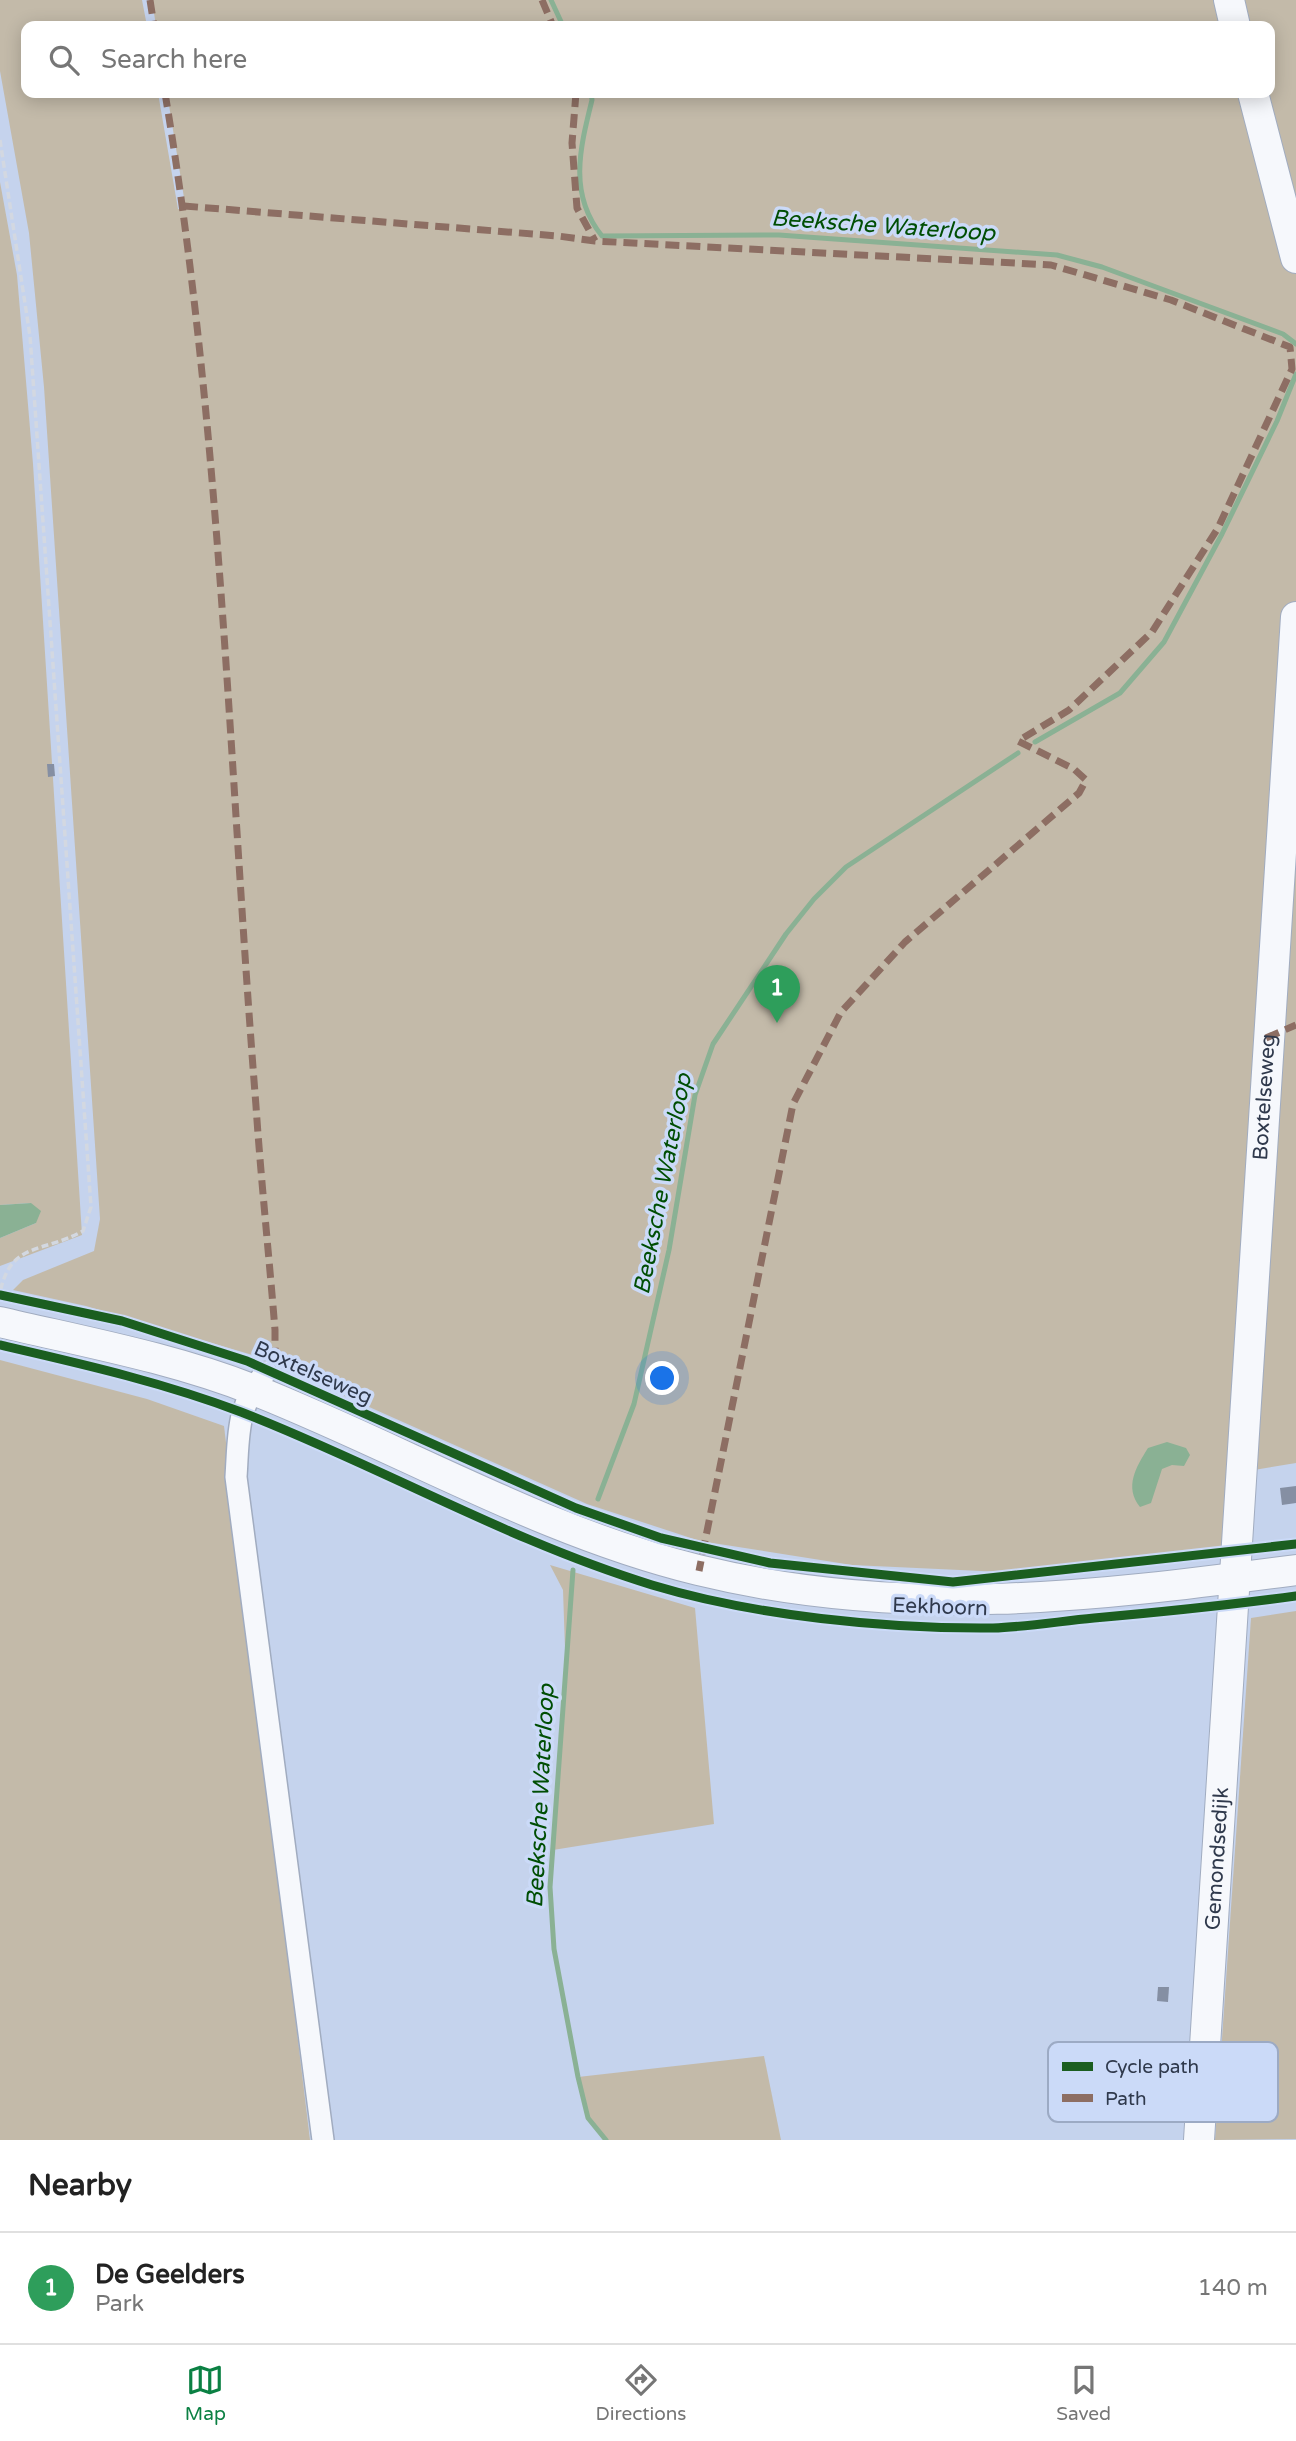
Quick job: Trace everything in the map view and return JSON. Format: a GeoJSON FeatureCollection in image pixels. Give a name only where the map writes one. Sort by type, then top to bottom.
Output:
{"type":"FeatureCollection","features":[{"type":"Feature","properties":{"kind":"street"},"geometry":{"type":"LineString","coordinates":[[1229,0],[1235,21]]}},
{"type":"Feature","properties":{"kind":"street"},"geometry":{"type":"LineString","coordinates":[[1254,98],[1296,258]]}},
{"type":"Feature","properties":{"kind":"street","name":"Boxtelseweg"},"geometry":{"type":"LineString","coordinates":[[1237,1578],[1266,1038],[1296,617]]}},
{"type":"Feature","properties":{"kind":"street","name":"Boxtelseweg"},"geometry":{"type":"LineString","coordinates":[[7,1310],[186,1368],[259,1380],[472,1489],[597,1540]]}},
{"type":"Feature","properties":{"kind":"street"},"geometry":{"type":"LineString","coordinates":[[259,1380],[240,1412],[236,1477],[323,2140]]}},
{"type":"Feature","properties":{"kind":"street","name":"Eekhoorn"},"geometry":{"type":"LineString","coordinates":[[597,1540],[699,1570],[770,1586],[879,1598],[956,1602],[1046,1598],[1296,1570]]}},
{"type":"Feature","properties":{"kind":"street","name":"Gemondsedijk"},"geometry":{"type":"LineString","coordinates":[[1206,2042],[1237,1578]]}},
{"type":"Feature","properties":{"kind":"street","name":"Gemondsedijk"},"geometry":{"type":"LineString","coordinates":[[1199,2140],[1200,2122]]}},
{"type":"Feature","properties":{"kind":"path"},"geometry":{"type":"LineString","coordinates":[[0,139],[30,336],[91,1207],[83,1231],[64,1242],[16,1257],[4,1274],[0,1294],[7,1310]]}},
{"type":"Feature","properties":{"kind":"shaded area"},"geometry":{"type":"Polygon","coordinates":[[[0,0],[142,0],[146,21],[21,21],[21,98],[159,98],[178,209],[186,210],[168,98],[1275,98],[1275,21],[155,21],[152,0],[1296,0],[1296,1463],[1248,1471],[1231,1546],[1003,1572],[852,1565],[700,1541],[587,1504],[275,1365],[276,1362],[86,1306],[13,1290],[23,1280],[94,1251],[100,1219],[44,387],[29,233],[0,71],[0,0]]]}},
{"type":"Feature","properties":{"kind":"shaded area"},"geometry":{"type":"Polygon","coordinates":[[[0,182],[17,275],[33,464],[82,1235],[0,1266],[0,1238],[36,1223],[31,1203],[0,1205],[0,182]]]}},
{"type":"Feature","properties":{"kind":"shaded area"},"geometry":{"type":"Polygon","coordinates":[[[31,1203],[41,1211],[36,1223],[0,1238],[0,1205],[31,1203]]]}},
{"type":"Feature","properties":{"kind":"shaded area"},"geometry":{"type":"Polygon","coordinates":[[[0,1360],[147,1399],[224,1426],[310,2140],[0,2140],[0,1360]]]}},
{"type":"Feature","properties":{"kind":"shaded area"},"geometry":{"type":"Polygon","coordinates":[[[1167,1442],[1186,1448],[1190,1455],[1184,1466],[1172,1465],[1162,1469],[1151,1503],[1140,1507],[1135,1500],[1132,1485],[1136,1470],[1148,1448],[1167,1442]]]}},
{"type":"Feature","properties":{"kind":"shaded area"},"geometry":{"type":"Polygon","coordinates":[[[550,1565],[695,1608],[714,1824],[553,1850],[566,1678],[563,1590],[550,1565]]]}},
{"type":"Feature","properties":{"kind":"shaded area"},"geometry":{"type":"Polygon","coordinates":[[[1296,1611],[1296,2139],[1215,2140],[1216,2122],[1278,2122],[1278,2042],[1222,2042],[1251,1618],[1296,1611]]]}},
{"type":"Feature","properties":{"kind":"shaded area"},"geometry":{"type":"Polygon","coordinates":[[[764,2056],[781,2140],[605,2140],[588,2118],[578,2077],[764,2056]]]}},
{"type":"Feature","properties":{"kind":"building"},"geometry":{"type":"Polygon","coordinates":[[[47,764],[54,764],[55,776],[48,777],[47,764]]]}},
{"type":"Feature","properties":{"kind":"building"},"geometry":{"type":"Polygon","coordinates":[[[1296,1486],[1296,1503],[1282,1505],[1280,1488],[1296,1486]]]}},
{"type":"Feature","properties":{"kind":"building"},"geometry":{"type":"Polygon","coordinates":[[[1158,1987],[1169,1987],[1168,2002],[1157,2001],[1158,1987]]]}},
{"type":"Feature","properties":{"kind":"waterway","name":"Beeksche Waterloop"},"geometry":{"type":"LineString","coordinates":[[551,0],[561,21]]}},
{"type":"Feature","properties":{"kind":"waterway","name":"Beeksche Waterloop"},"geometry":{"type":"LineString","coordinates":[[592,98],[581,153],[581,187],[584,204],[602,236],[779,235],[1057,255],[1102,267],[1283,334],[1296,344]]}},
{"type":"Feature","properties":{"kind":"waterway","name":"Beeksche Waterloop"},"geometry":{"type":"LineString","coordinates":[[1035,742],[1120,693],[1164,642],[1222,534],[1277,421],[1296,374]]}},
{"type":"Feature","properties":{"kind":"waterway","name":"Beeksche Waterloop"},"geometry":{"type":"LineString","coordinates":[[598,1499],[634,1404],[669,1250],[695,1095],[713,1044],[786,934],[814,899],[846,867],[1018,753]]}},
{"type":"Feature","properties":{"kind":"waterway","name":"Beeksche Waterloop"},"geometry":{"type":"LineString","coordinates":[[573,1570],[550,1887],[554,1949],[578,2077],[588,2118],[606,2140]]}},
{"type":"Feature","properties":{"kind":"marked path"},"geometry":{"type":"LineString","coordinates":[[150,0],[153,21]]}},
{"type":"Feature","properties":{"kind":"marked path"},"geometry":{"type":"LineString","coordinates":[[542,0],[551,21]]}},
{"type":"Feature","properties":{"kind":"marked path"},"geometry":{"type":"LineString","coordinates":[[166,98],[199,345],[221,598],[260,1162],[275,1330],[275,1350],[266,1372]]}},
{"type":"Feature","properties":{"kind":"marked path"},"geometry":{"type":"LineString","coordinates":[[576,98],[572,143],[577,208],[595,241]]}},
{"type":"Feature","properties":{"kind":"marked path"},"geometry":{"type":"LineString","coordinates":[[184,206],[595,241],[1051,265],[1171,300],[1290,347],[1292,369],[1218,528],[1152,632],[1069,710],[1018,741],[1074,769],[1086,780],[1079,793],[905,942],[841,1012],[793,1104],[699,1571]]}},
{"type":"Feature","properties":{"kind":"marked path"},"geometry":{"type":"LineString","coordinates":[[1266,1038],[1296,1025]]}},
{"type":"Feature","properties":{"kind":"cycle path"},"geometry":{"type":"LineString","coordinates":[[0,1295],[122,1321],[247,1361],[576,1508],[661,1538],[770,1563],[953,1582],[1296,1544]]}},
{"type":"Feature","properties":{"kind":"cycle path"},"geometry":{"type":"LineString","coordinates":[[0,1345],[122,1374],[211,1401],[293,1433],[547,1547],[652,1585],[734,1605],[865,1623],[993,1628],[1296,1596]]}},
{"type":"Feature","properties":{"kind":"place","name":"De Geelders"},"geometry":{"type":"Point","coordinates":[777,1023]}}]}
